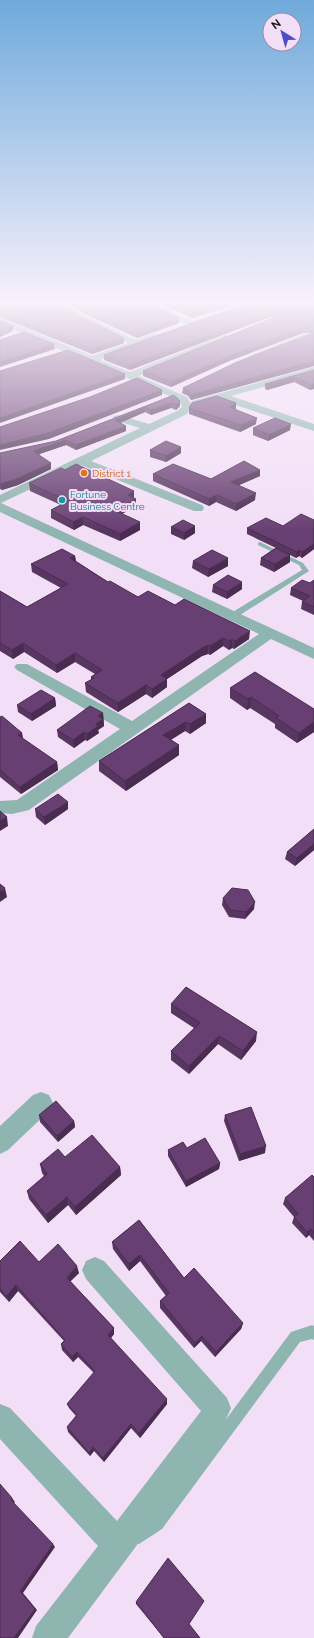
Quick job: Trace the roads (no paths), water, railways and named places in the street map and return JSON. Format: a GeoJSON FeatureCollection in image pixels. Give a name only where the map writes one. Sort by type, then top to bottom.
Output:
{"type":"FeatureCollection","features":[{"type":"Feature","properties":{"kind":"street"},"geometry":{"type":"LineString","coordinates":[[1,499],[183,412],[187,406],[287,377]]}},
{"type":"Feature","properties":{"kind":"street"},"geometry":{"type":"LineString","coordinates":[[121,385],[134,378],[176,392],[187,406]]}},
{"type":"Feature","properties":{"kind":"street"},"geometry":{"type":"LineString","coordinates":[[160,400],[176,392]]}},
{"type":"Feature","properties":{"kind":"street"},"geometry":{"type":"LineString","coordinates":[[219,396],[314,428]]}},
{"type":"Feature","properties":{"kind":"street"},"geometry":{"type":"LineString","coordinates":[[104,424],[132,412]]}},
{"type":"Feature","properties":{"kind":"street"},"geometry":{"type":"LineString","coordinates":[[118,418],[150,428]]}},
{"type":"Feature","properties":{"kind":"street"},"geometry":{"type":"LineString","coordinates":[[81,461],[198,508]]}},
{"type":"Feature","properties":{"kind":"street"},"geometry":{"type":"LineString","coordinates":[[1,499],[234,616],[314,654]]}},
{"type":"Feature","properties":{"kind":"street"},"geometry":{"type":"LineString","coordinates":[[0,808],[12,808],[23,805],[131,728],[270,633]]}},
{"type":"Feature","properties":{"kind":"street"},"geometry":{"type":"LineString","coordinates":[[22,667],[131,728]]}},
{"type":"Feature","properties":{"kind":"street"},"geometry":{"type":"LineString","coordinates":[[0,1142],[41,1103]]}},
{"type":"Feature","properties":{"kind":"street"},"geometry":{"type":"LineString","coordinates":[[48,1638],[210,1423],[217,1408],[95,1270]]}},
{"type":"Feature","properties":{"kind":"street"},"geometry":{"type":"LineString","coordinates":[[0,1418],[113,1551]]}},
{"type":"Feature","properties":{"kind":"lane"},"geometry":{"type":"LineString","coordinates":[[260,544],[301,564],[306,571]]}},
{"type":"Feature","properties":{"kind":"lane"},"geometry":{"type":"LineString","coordinates":[[234,616],[314,566]]}},
{"type":"Feature","properties":{"kind":"lane"},"geometry":{"type":"LineString","coordinates":[[113,1551],[157,1524],[296,1337],[312,1332],[314,1333]]}},
{"type":"Feature","properties":{"kind":"place","name":"District 1"},"geometry":{"type":"Point","coordinates":[84,473]}},
{"type":"Feature","properties":{"kind":"place","name":"Fortune Business Centre"},"geometry":{"type":"Point","coordinates":[62,500]}}]}
